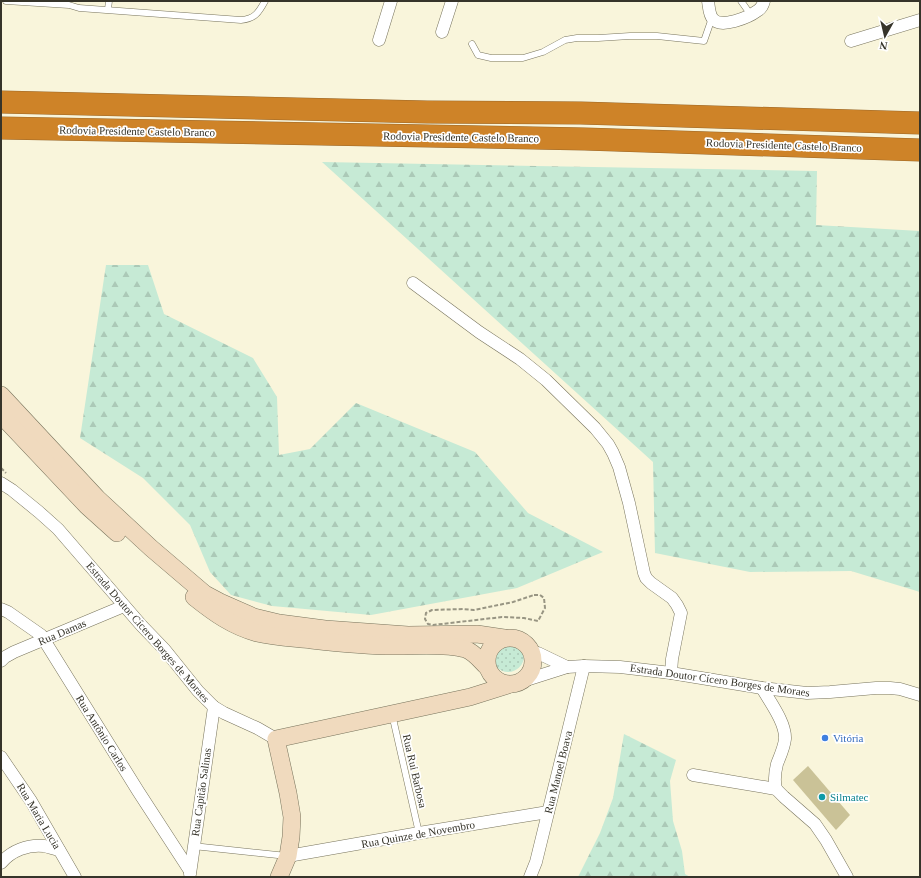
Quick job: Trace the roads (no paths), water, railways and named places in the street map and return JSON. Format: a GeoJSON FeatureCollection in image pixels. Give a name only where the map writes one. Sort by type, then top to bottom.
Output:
{"type":"FeatureCollection","features":[{"type":"Feature","properties":{"kind":"highway"},"geometry":{"type":"LineString","coordinates":[[1,102],[581,113],[920,123]]}},
{"type":"Feature","properties":{"kind":"highway","name":"Rodovia Presidente Castelo Branco"},"geometry":{"type":"LineString","coordinates":[[1,128],[578,139],[920,150]]}},
{"type":"Feature","properties":{"kind":"street"},"geometry":{"type":"LineString","coordinates":[[379,40],[390,1]]}},
{"type":"Feature","properties":{"kind":"street"},"geometry":{"type":"LineString","coordinates":[[442,32],[452,1]]}},
{"type":"Feature","properties":{"kind":"street"},"geometry":{"type":"LineString","coordinates":[[708,1],[712,18],[714,21],[719,23],[726,23],[751,15],[759,10],[764,1]]}},
{"type":"Feature","properties":{"kind":"street"},"geometry":{"type":"LineString","coordinates":[[851,41],[920,20]]}},
{"type":"Feature","properties":{"kind":"street"},"geometry":{"type":"LineString","coordinates":[[413,283],[479,332],[520,359],[546,380],[576,408],[608,444],[619,467],[646,578],[672,598],[681,613],[672,658],[671,673]]}},
{"type":"Feature","properties":{"kind":"street"},"geometry":{"type":"LineString","coordinates":[[1,395],[97,498],[193,584],[205,594],[220,602],[254,617],[278,623],[317,628],[408,635],[477,634],[518,639],[529,648],[532,655],[532,669],[528,676],[516,683],[470,697],[276,739],[292,818],[288,856],[279,877]]}},
{"type":"Feature","properties":{"kind":"street"},"geometry":{"type":"LineString","coordinates":[[1,415],[87,506],[146,559],[215,614],[249,630],[276,636],[368,646],[456,647],[472,653],[487,667]]}},
{"type":"Feature","properties":{"kind":"street","name":"Estrada Doutor Cícero Borges de Moraes"},"geometry":{"type":"LineString","coordinates":[[1,483],[12,490],[58,529],[124,606],[165,650],[198,691],[214,707],[276,739]]}},
{"type":"Feature","properties":{"kind":"street","name":"Rua Damas"},"geometry":{"type":"LineString","coordinates":[[1,661],[14,652],[124,606]]}},
{"type":"Feature","properties":{"kind":"street","name":"Rua Antônio Carlos"},"geometry":{"type":"LineString","coordinates":[[1,609],[24,622],[42,635],[190,874]]}},
{"type":"Feature","properties":{"kind":"street"},"geometry":{"type":"LineString","coordinates":[[504,638],[497,641],[488,652],[486,659],[487,667],[490,675],[495,680],[501,683],[516,683]]}},
{"type":"Feature","properties":{"kind":"street","name":"Estrada Doutor Cícero Borges de Moraes"},"geometry":{"type":"LineString","coordinates":[[532,655],[538,653],[567,667]]}},
{"type":"Feature","properties":{"kind":"street","name":"Rua Manoel Boava"},"geometry":{"type":"LineString","coordinates":[[530,877],[536,862],[584,666]]}},
{"type":"Feature","properties":{"kind":"street"},"geometry":{"type":"LineString","coordinates":[[470,697],[483,678],[487,667]]}},
{"type":"Feature","properties":{"kind":"street","name":"Estrada Doutor Cícero Borges de Moraes"},"geometry":{"type":"LineString","coordinates":[[516,683],[567,667],[620,667],[671,673],[762,688],[807,693],[890,688],[900,689],[920,695]]}},
{"type":"Feature","properties":{"kind":"street"},"geometry":{"type":"LineString","coordinates":[[762,688],[779,717],[784,732],[785,740],[776,770],[776,789]]}},
{"type":"Feature","properties":{"kind":"street","name":"Rua Capitão Salinas"},"geometry":{"type":"LineString","coordinates":[[190,874],[214,707]]}},
{"type":"Feature","properties":{"kind":"street","name":"Rua Maria Lucia"},"geometry":{"type":"LineString","coordinates":[[1,757],[31,801],[75,877]]}},
{"type":"Feature","properties":{"kind":"street"},"geometry":{"type":"LineString","coordinates":[[693,775],[776,789],[815,824],[847,877]]}},
{"type":"Feature","properties":{"kind":"street","name":"Rua Quinze de Novembro"},"geometry":{"type":"LineString","coordinates":[[288,856],[548,812]]}},
{"type":"Feature","properties":{"kind":"street"},"geometry":{"type":"LineString","coordinates":[[1,863],[17,850],[30,846],[43,846],[59,850]]}},
{"type":"Feature","properties":{"kind":"lane"},"geometry":{"type":"LineString","coordinates":[[6,1],[69,5],[79,4],[123,11],[245,19],[258,13],[265,1]]}},
{"type":"Feature","properties":{"kind":"lane"},"geometry":{"type":"LineString","coordinates":[[108,9],[109,1]]}},
{"type":"Feature","properties":{"kind":"lane"},"geometry":{"type":"LineString","coordinates":[[742,1],[751,15]]}},
{"type":"Feature","properties":{"kind":"lane"},"geometry":{"type":"LineString","coordinates":[[472,44],[478,55],[491,58],[522,58],[543,52],[565,40],[577,38],[657,36],[704,41],[712,18]]}},
{"type":"Feature","properties":{"kind":"lane","name":"Rua Rui Barbosa"},"geometry":{"type":"LineString","coordinates":[[392,713],[419,834]]}},
{"type":"Feature","properties":{"kind":"lane"},"geometry":{"type":"LineString","coordinates":[[194,846],[288,856]]}},
{"type":"Feature","properties":{"kind":"place","name":"Vitória"},"geometry":{"type":"Point","coordinates":[825,738]}},
{"type":"Feature","properties":{"kind":"place","name":"Silmatec"},"geometry":{"type":"Point","coordinates":[822,797]}}]}
